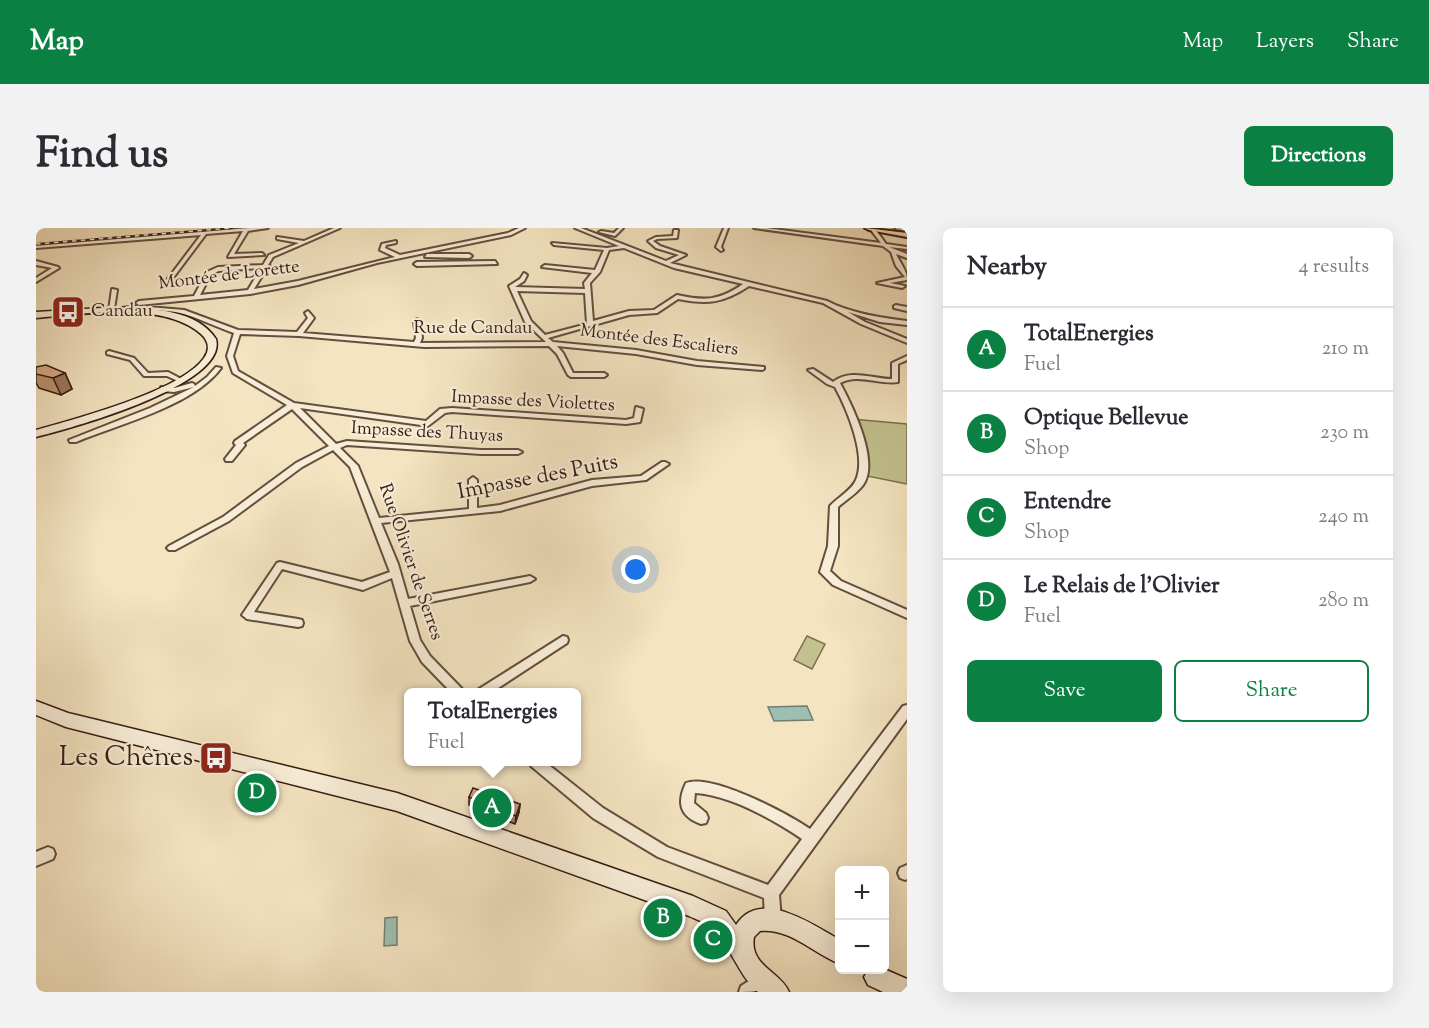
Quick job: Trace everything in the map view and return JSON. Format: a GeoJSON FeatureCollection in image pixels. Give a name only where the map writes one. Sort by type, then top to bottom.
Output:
{"type":"FeatureCollection","features":[{"type":"Feature","properties":{"kind":"main road"},"geometry":{"type":"LineString","coordinates":[[874,229],[907,232]]}},
{"type":"Feature","properties":{"kind":"main road"},"geometry":{"type":"LineString","coordinates":[[36,315],[113,309],[179,319],[206,332],[213,344],[210,355],[197,370],[182,381],[40,433]]}},
{"type":"Feature","properties":{"kind":"main road"},"geometry":{"type":"LineString","coordinates":[[36,708],[77,723],[432,813],[655,892],[718,919],[783,922],[835,950]]}},
{"type":"Feature","properties":{"kind":"main road"},"geometry":{"type":"LineString","coordinates":[[718,919],[742,951],[762,988]]}},
{"type":"Feature","properties":{"kind":"main road"},"geometry":{"type":"LineString","coordinates":[[742,951],[744,929],[762,921]]}},
{"type":"Feature","properties":{"kind":"main road"},"geometry":{"type":"LineString","coordinates":[[876,979],[907,991]]}},
{"type":"Feature","properties":{"kind":"street"},"geometry":{"type":"LineString","coordinates":[[36,247],[266,228]]}},
{"type":"Feature","properties":{"kind":"street"},"geometry":{"type":"LineString","coordinates":[[250,292],[271,256],[338,228]]}},
{"type":"Feature","properties":{"kind":"street","name":"Montée de Lorette"},"geometry":{"type":"LineString","coordinates":[[113,309],[250,292],[314,280],[400,257],[509,234],[523,228]]}},
{"type":"Feature","properties":{"kind":"street"},"geometry":{"type":"LineString","coordinates":[[577,228],[624,236]]}},
{"type":"Feature","properties":{"kind":"street"},"geometry":{"type":"LineString","coordinates":[[615,235],[621,228]]}},
{"type":"Feature","properties":{"kind":"street"},"geometry":{"type":"LineString","coordinates":[[721,250],[718,247],[726,228]]}},
{"type":"Feature","properties":{"kind":"street"},"geometry":{"type":"LineString","coordinates":[[756,228],[907,248]]}},
{"type":"Feature","properties":{"kind":"street"},"geometry":{"type":"LineString","coordinates":[[898,228],[907,232]]}},
{"type":"Feature","properties":{"kind":"street"},"geometry":{"type":"LineString","coordinates":[[874,229],[893,252],[907,277],[880,281],[882,284],[902,286]]}},
{"type":"Feature","properties":{"kind":"street"},"geometry":{"type":"LineString","coordinates":[[246,230],[230,256],[262,254]]}},
{"type":"Feature","properties":{"kind":"street"},"geometry":{"type":"LineString","coordinates":[[589,231],[665,263],[806,296],[880,320],[907,323]]}},
{"type":"Feature","properties":{"kind":"street"},"geometry":{"type":"LineString","coordinates":[[665,263],[683,255],[658,247],[650,241],[656,238],[675,237],[676,231]]}},
{"type":"Feature","properties":{"kind":"street"},"geometry":{"type":"LineString","coordinates":[[170,280],[205,233]]}},
{"type":"Feature","properties":{"kind":"street"},"geometry":{"type":"LineString","coordinates":[[279,238],[303,242]]}},
{"type":"Feature","properties":{"kind":"street"},"geometry":{"type":"LineString","coordinates":[[394,242],[384,244],[381,249],[400,257]]}},
{"type":"Feature","properties":{"kind":"street"},"geometry":{"type":"LineString","coordinates":[[554,244],[607,249],[623,247]]}},
{"type":"Feature","properties":{"kind":"street"},"geometry":{"type":"LineString","coordinates":[[590,324],[587,283],[597,272],[607,249]]}},
{"type":"Feature","properties":{"kind":"street"},"geometry":{"type":"LineString","coordinates":[[893,252],[907,256]]}},
{"type":"Feature","properties":{"kind":"street"},"geometry":{"type":"LineString","coordinates":[[414,274],[417,264],[416,255],[469,256]]}},
{"type":"Feature","properties":{"kind":"street"},"geometry":{"type":"LineString","coordinates":[[36,263],[56,269],[36,280]]}},
{"type":"Feature","properties":{"kind":"street"},"geometry":{"type":"LineString","coordinates":[[417,264],[495,263]]}},
{"type":"Feature","properties":{"kind":"street"},"geometry":{"type":"LineString","coordinates":[[196,298],[209,273],[218,269],[267,266]]}},
{"type":"Feature","properties":{"kind":"street"},"geometry":{"type":"LineString","coordinates":[[545,267],[597,272]]}},
{"type":"Feature","properties":{"kind":"street"},"geometry":{"type":"LineString","coordinates":[[524,275],[522,280],[512,286],[528,322],[544,338]]}},
{"type":"Feature","properties":{"kind":"street","name":"Rue de Candau"},"geometry":{"type":"LineString","coordinates":[[544,338],[564,334],[629,313],[655,312],[677,297],[707,303],[731,294],[749,283]]}},
{"type":"Feature","properties":{"kind":"street"},"geometry":{"type":"LineString","coordinates":[[272,288],[309,289]]}},
{"type":"Feature","properties":{"kind":"street"},"geometry":{"type":"LineString","coordinates":[[513,289],[586,291]]}},
{"type":"Feature","properties":{"kind":"street"},"geometry":{"type":"LineString","coordinates":[[114,290],[113,309],[137,308],[184,312],[237,332]]}},
{"type":"Feature","properties":{"kind":"street"},"geometry":{"type":"LineString","coordinates":[[896,307],[907,309]]}},
{"type":"Feature","properties":{"kind":"street"},"geometry":{"type":"LineString","coordinates":[[839,308],[863,323],[907,341]]}},
{"type":"Feature","properties":{"kind":"street"},"geometry":{"type":"LineString","coordinates":[[299,334],[308,325],[311,318],[308,313]]}},
{"type":"Feature","properties":{"kind":"street"},"geometry":{"type":"LineString","coordinates":[[416,344],[420,338],[417,321]]}},
{"type":"Feature","properties":{"kind":"street","name":"Rue de Candau"},"geometry":{"type":"LineString","coordinates":[[237,332],[299,334],[347,340],[416,344],[551,344]]}},
{"type":"Feature","properties":{"kind":"street","name":"Rue Olivier de Serres"},"geometry":{"type":"LineString","coordinates":[[237,332],[230,356],[235,372],[292,405],[354,466],[396,573],[420,651],[453,688]]}},
{"type":"Feature","properties":{"kind":"street","name":"Rue de Candau"},"geometry":{"type":"LineString","coordinates":[[544,338],[551,344]]}},
{"type":"Feature","properties":{"kind":"street"},"geometry":{"type":"LineString","coordinates":[[551,344],[560,352],[571,375],[604,375]]}},
{"type":"Feature","properties":{"kind":"street","name":"Montée des Escaliers"},"geometry":{"type":"LineString","coordinates":[[551,344],[636,352],[697,363],[762,368]]}},
{"type":"Feature","properties":{"kind":"street"},"geometry":{"type":"LineString","coordinates":[[73,440],[166,405],[213,378],[233,347]]}},
{"type":"Feature","properties":{"kind":"street"},"geometry":{"type":"LineString","coordinates":[[109,352],[132,359],[146,375],[168,374],[182,381]]}},
{"type":"Feature","properties":{"kind":"street"},"geometry":{"type":"LineString","coordinates":[[837,385],[837,380],[842,378],[896,381],[895,363],[907,358]]}},
{"type":"Feature","properties":{"kind":"street"},"geometry":{"type":"LineString","coordinates":[[164,389],[188,386],[218,368]]}},
{"type":"Feature","properties":{"kind":"street"},"geometry":{"type":"LineString","coordinates":[[811,370],[820,374],[824,380],[837,385],[845,398],[866,463],[860,483],[834,506],[832,546],[825,572],[837,583],[907,614]]}},
{"type":"Feature","properties":{"kind":"street"},"geometry":{"type":"LineString","coordinates":[[230,459],[241,445],[238,443],[292,405]]}},
{"type":"Feature","properties":{"kind":"street","name":"Impasse des Violettes"},"geometry":{"type":"LineString","coordinates":[[292,405],[429,424],[443,411],[452,410],[626,422],[637,420],[639,409]]}},
{"type":"Feature","properties":{"kind":"street","name":"Impasse des Thuyas"},"geometry":{"type":"LineString","coordinates":[[335,446],[347,443],[518,452]]}},
{"type":"Feature","properties":{"kind":"street"},"geometry":{"type":"LineString","coordinates":[[172,548],[226,519],[290,472],[335,446]]}},
{"type":"Feature","properties":{"kind":"street","name":"Impasse des Puits"},"geometry":{"type":"LineString","coordinates":[[377,521],[527,502],[592,483],[643,478],[664,464]]}},
{"type":"Feature","properties":{"kind":"street"},"geometry":{"type":"LineString","coordinates":[[473,480],[473,509]]}},
{"type":"Feature","properties":{"kind":"street"},"geometry":{"type":"LineString","coordinates":[[298,623],[247,615],[280,565],[363,586],[396,573]]}},
{"type":"Feature","properties":{"kind":"street"},"geometry":{"type":"LineString","coordinates":[[405,603],[530,579]]}},
{"type":"Feature","properties":{"kind":"street"},"geometry":{"type":"LineString","coordinates":[[491,688],[563,640]]}},
{"type":"Feature","properties":{"kind":"street"},"geometry":{"type":"LineString","coordinates":[[762,921],[771,893],[907,710]]}},
{"type":"Feature","properties":{"kind":"street"},"geometry":{"type":"LineString","coordinates":[[541,766],[598,813],[663,852],[771,893]]}},
{"type":"Feature","properties":{"kind":"street"},"geometry":{"type":"LineString","coordinates":[[700,818],[686,804],[685,799],[692,787],[706,789],[766,810],[811,837]]}},
{"type":"Feature","properties":{"kind":"green space"},"geometry":{"type":"Polygon","coordinates":[[[852,419],[907,424],[907,484],[867,476],[868,451],[852,419]]]}},
{"type":"Feature","properties":{"kind":"green space"},"geometry":{"type":"Polygon","coordinates":[[[807,636],[825,644],[812,669],[794,660],[807,636]]]}},
{"type":"Feature","properties":{"kind":"shaded area"},"geometry":{"type":"Polygon","coordinates":[[[807,706],[813,720],[774,721],[768,707],[807,706]]]}},
{"type":"Feature","properties":{"kind":"shaded area"},"geometry":{"type":"Polygon","coordinates":[[[397,917],[397,945],[384,946],[385,918],[397,917]]]}},
{"type":"Feature","properties":{"kind":"building"},"geometry":{"type":"Polygon","coordinates":[[[46,365],[65,373],[53,378],[36,374],[36,367],[46,365]]]}},
{"type":"Feature","properties":{"kind":"building"},"geometry":{"type":"Polygon","coordinates":[[[250,775],[264,778],[255,795],[241,791],[250,775]]]}},
{"type":"Feature","properties":{"kind":"building"},"geometry":{"type":"Polygon","coordinates":[[[473,788],[520,804],[516,816],[469,797],[473,788]]]}},
{"type":"Feature","properties":{"kind":"waterway"},"geometry":{"type":"LineString","coordinates":[[892,228],[907,231]]}},
{"type":"Feature","properties":{"kind":"railway"},"geometry":{"type":"LineString","coordinates":[[36,244],[232,228]]}},
{"type":"Feature","properties":{"kind":"place","name":"Candau"},"geometry":{"type":"Point","coordinates":[68,312]}},
{"type":"Feature","properties":{"kind":"place","name":"Les Chênes"},"geometry":{"type":"Point","coordinates":[216,758]}},
{"type":"Feature","properties":{"kind":"place","name":"Le Relais de l'Olivier"},"geometry":{"type":"Point","coordinates":[257,793]}},
{"type":"Feature","properties":{"kind":"place","name":"TotalEnergies"},"geometry":{"type":"Point","coordinates":[492,808]}},
{"type":"Feature","properties":{"kind":"place","name":"Optique Bellevue"},"geometry":{"type":"Point","coordinates":[663,918]}},
{"type":"Feature","properties":{"kind":"place","name":"Entendre"},"geometry":{"type":"Point","coordinates":[713,940]}}]}
